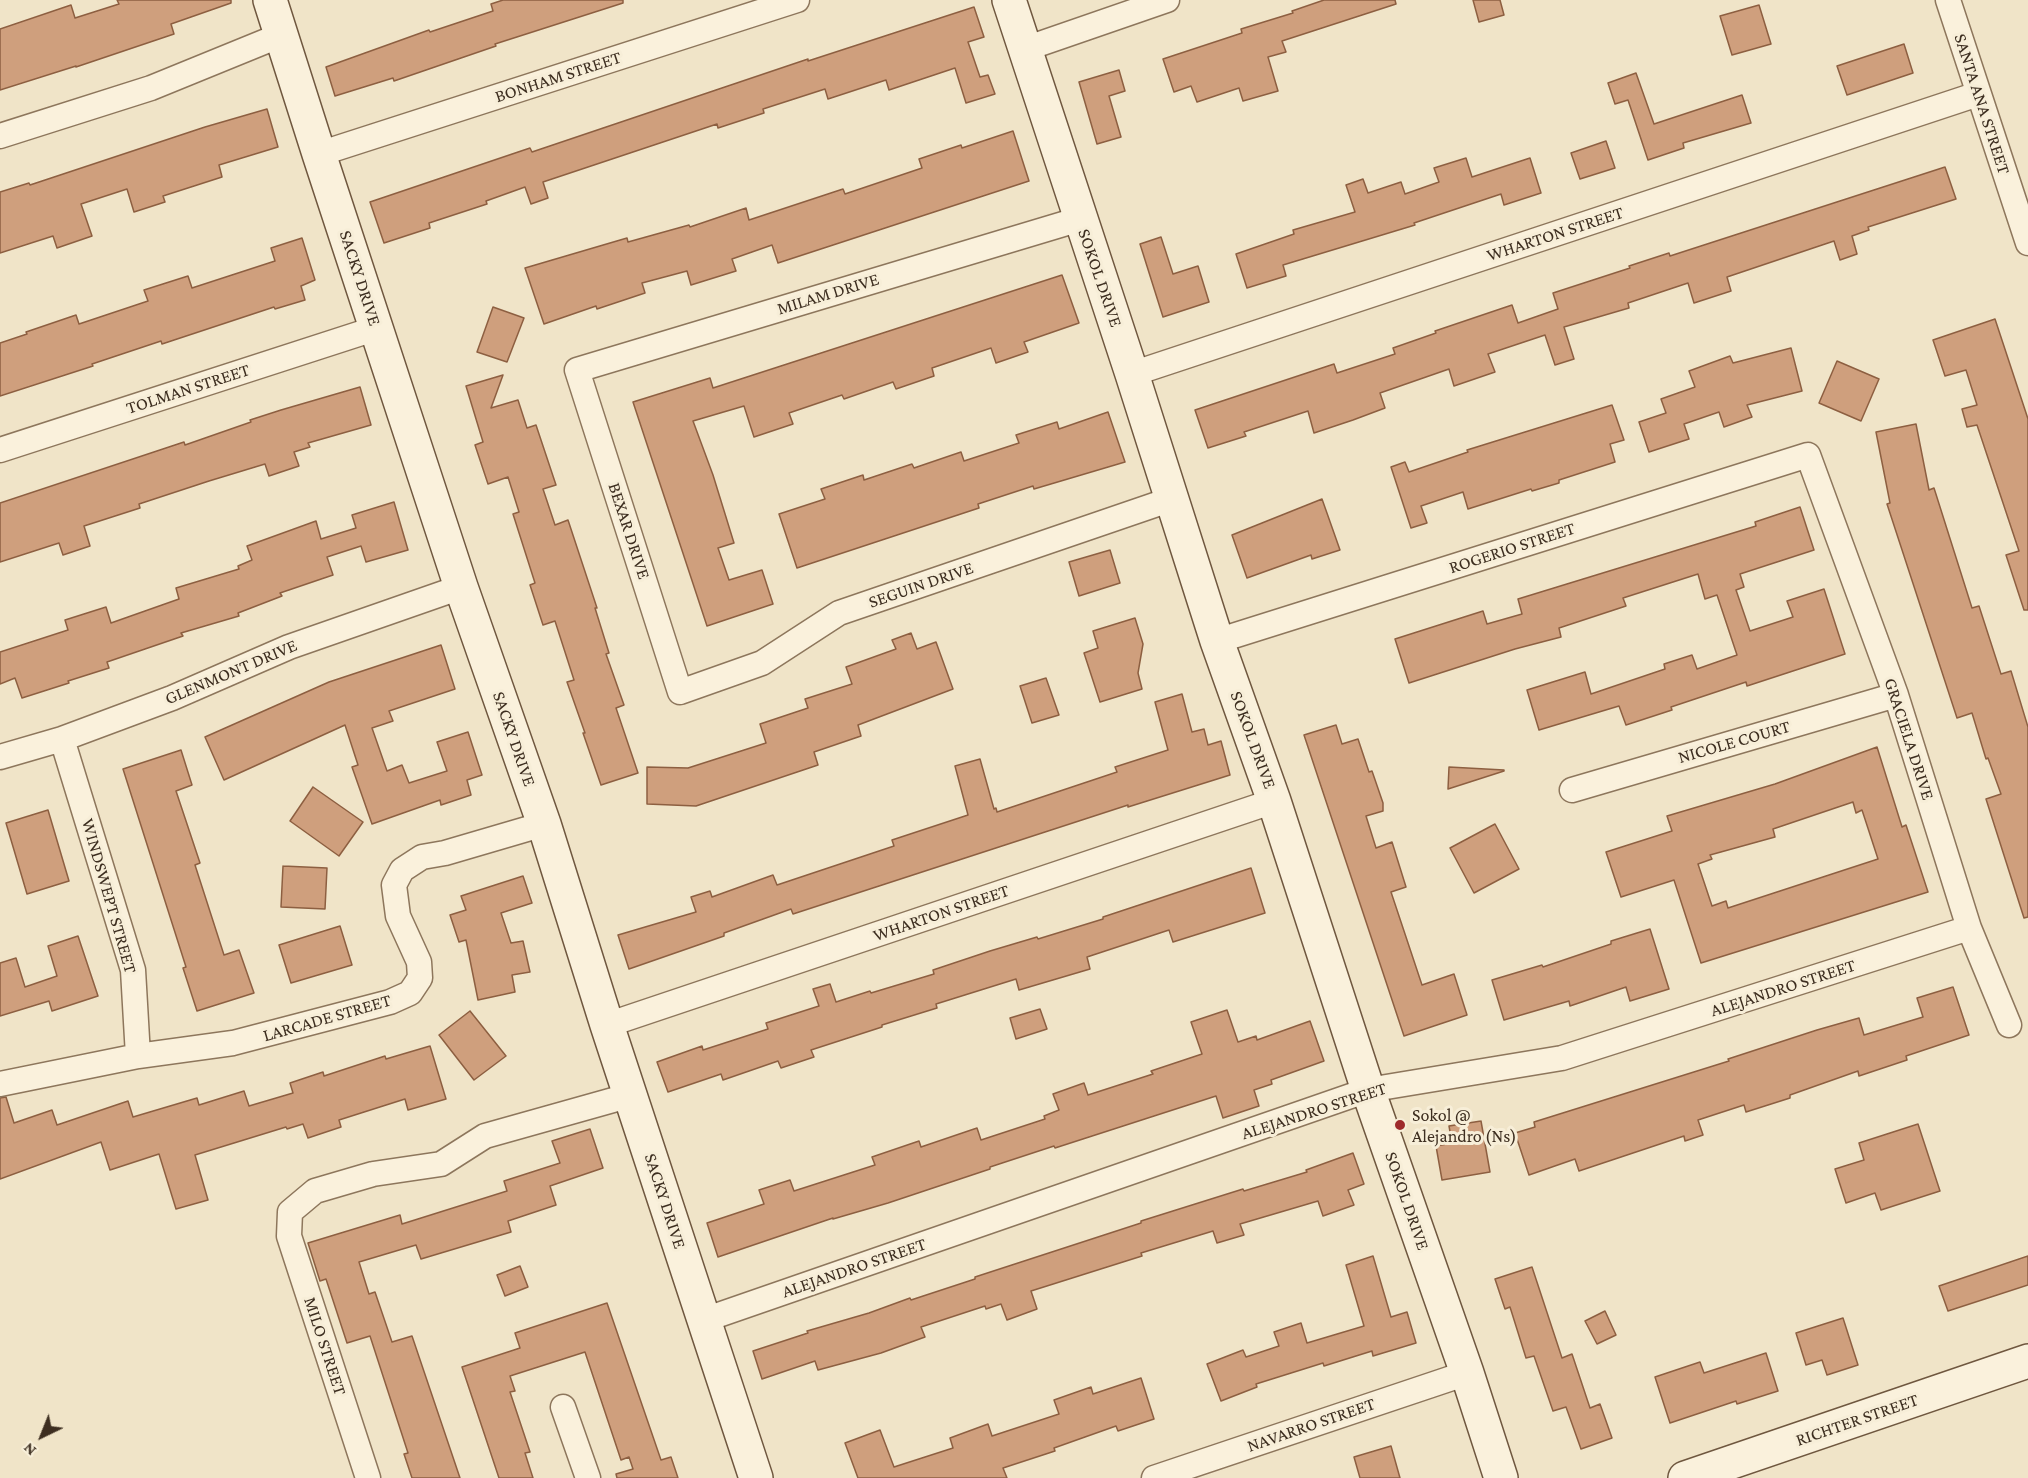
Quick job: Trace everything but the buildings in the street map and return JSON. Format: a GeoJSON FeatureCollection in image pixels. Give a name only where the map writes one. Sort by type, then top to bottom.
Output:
{"type":"FeatureCollection","features":[{"type":"Feature","properties":{"kind":"street","name":"SACKY DRIVE"},"geometry":{"type":"LineString","coordinates":[[270,0],[461,587],[544,824],[607,1025],[756,1478]]}},
{"type":"Feature","properties":{"kind":"street","name":"BONHAM STREET"},"geometry":{"type":"LineString","coordinates":[[319,154],[797,0]]}},
{"type":"Feature","properties":{"kind":"street","name":"SOKOL DRIVE"},"geometry":{"type":"LineString","coordinates":[[1009,0],[1217,641],[1274,801],[1368,1090],[1467,1373],[1501,1478]]}},
{"type":"Feature","properties":{"kind":"street"},"geometry":{"type":"LineString","coordinates":[[1025,49],[1167,0]]}},
{"type":"Feature","properties":{"kind":"street","name":"SANTA ANA STREET"},"geometry":{"type":"LineString","coordinates":[[1948,0],[2028,243]]}},
{"type":"Feature","properties":{"kind":"street"},"geometry":{"type":"LineString","coordinates":[[0,136],[151,88],[281,35]]}},
{"type":"Feature","properties":{"kind":"street","name":"WHARTON STREET"},"geometry":{"type":"LineString","coordinates":[[1132,374],[1978,94]]}},
{"type":"Feature","properties":{"kind":"street","name":"MILAM DRIVE"},"geometry":{"type":"LineString","coordinates":[[577,370],[1080,219]]}},
{"type":"Feature","properties":{"kind":"street","name":"TOLMAN STREET"},"geometry":{"type":"LineString","coordinates":[[0,450],[377,328]]}},
{"type":"Feature","properties":{"kind":"street","name":"BEXAR DRIVE"},"geometry":{"type":"LineString","coordinates":[[577,370],[680,692]]}},
{"type":"Feature","properties":{"kind":"street","name":"ROGERIO STREET"},"geometry":{"type":"LineString","coordinates":[[1217,641],[1808,454]]}},
{"type":"Feature","properties":{"kind":"street","name":"GRACIELA DRIVE"},"geometry":{"type":"LineString","coordinates":[[1808,454],[1896,695],[1970,928],[2009,1025]]}},
{"type":"Feature","properties":{"kind":"street","name":"SEGUIN DRIVE"},"geometry":{"type":"LineString","coordinates":[[680,692],[762,663],[838,613],[1172,499]]}},
{"type":"Feature","properties":{"kind":"street","name":"GLENMONT DRIVE"},"geometry":{"type":"LineString","coordinates":[[0,757],[62,739],[172,698],[289,647],[461,587]]}},
{"type":"Feature","properties":{"kind":"street","name":"NICOLE COURT"},"geometry":{"type":"LineString","coordinates":[[1572,790],[1896,695]]}},
{"type":"Feature","properties":{"kind":"street","name":"WINDSWEPT STREET"},"geometry":{"type":"LineString","coordinates":[[62,739],[133,969],[138,1056]]}},
{"type":"Feature","properties":{"kind":"street","name":"WHARTON STREET"},"geometry":{"type":"LineString","coordinates":[[607,1025],[1274,801]]}},
{"type":"Feature","properties":{"kind":"street","name":"LARCADE STREET"},"geometry":{"type":"LineString","coordinates":[[0,1084],[138,1056],[243,1041],[390,1002],[410,993],[420,978],[418,962],[397,910],[394,885],[402,870],[422,857],[445,853],[544,824]]}},
{"type":"Feature","properties":{"kind":"street","name":"ALEJANDRO STREET"},"geometry":{"type":"LineString","coordinates":[[704,1320],[1368,1090],[1562,1058],[1970,928]]}},
{"type":"Feature","properties":{"kind":"street","name":"MILO STREET"},"geometry":{"type":"LineString","coordinates":[[368,1478],[289,1236],[290,1212],[315,1191],[373,1174],[441,1164],[485,1136],[631,1095]]}},
{"type":"Feature","properties":{"kind":"street","name":"RICHTER STREET"},"geometry":{"type":"LineString","coordinates":[[1685,1478],[2028,1361]]}},
{"type":"Feature","properties":{"kind":"street","name":"NAVARRO STREET"},"geometry":{"type":"LineString","coordinates":[[1154,1478],[1467,1373]]}},
{"type":"Feature","properties":{"kind":"street"},"geometry":{"type":"LineString","coordinates":[[563,1407],[588,1478]]}},
{"type":"Feature","properties":{"kind":"place","name":"Sokol @ Alejandro (Ns)"},"geometry":{"type":"Point","coordinates":[1400,1125]}}]}
